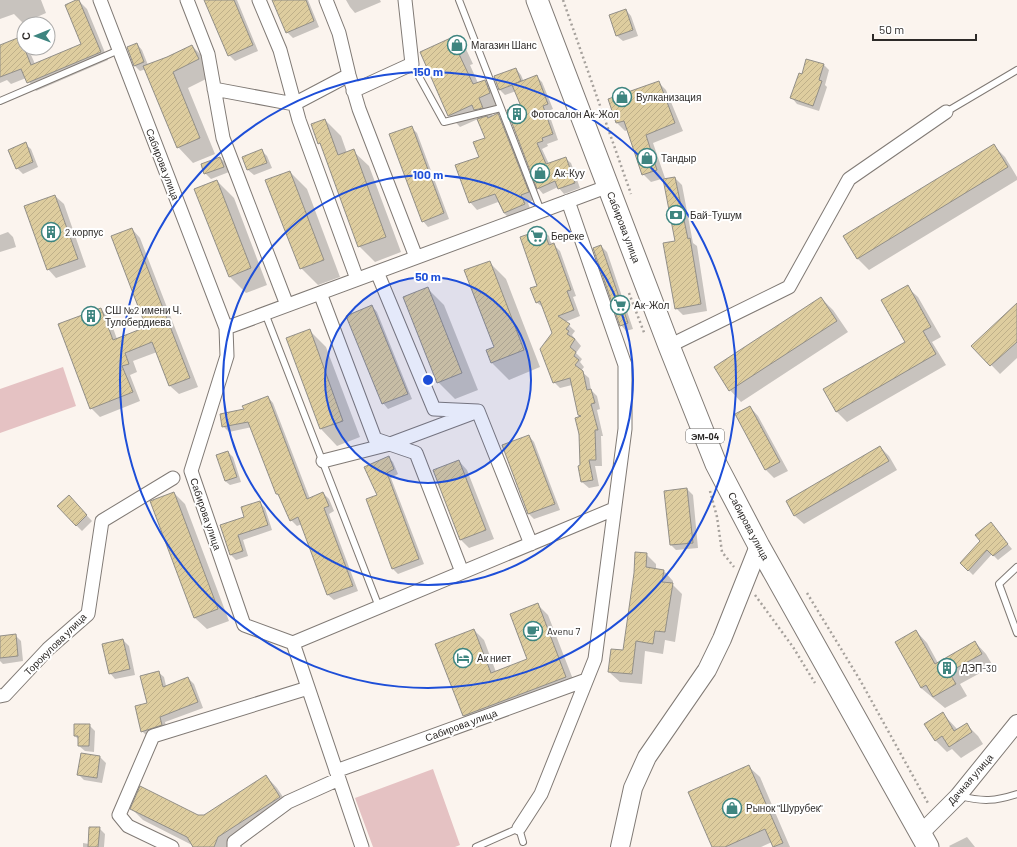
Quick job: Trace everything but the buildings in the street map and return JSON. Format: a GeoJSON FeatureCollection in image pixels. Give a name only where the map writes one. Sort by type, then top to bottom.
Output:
{"type":"FeatureCollection","features":[{"type":"Feature","properties":{"kind":"highway","name":"Сабирова улица"},"geometry":{"type":"LineString","coordinates":[[537,0],[669,346],[716,464],[759,546],[924,840]]}},
{"type":"Feature","properties":{"kind":"main road"},"geometry":{"type":"LineString","coordinates":[[620,847],[635,782],[647,758],[707,670],[722,639],[759,546]]}},
{"type":"Feature","properties":{"kind":"street","name":"Сабирова улица"},"geometry":{"type":"LineString","coordinates":[[100,0],[226,328],[227,356],[191,471],[244,625],[293,643]]}},
{"type":"Feature","properties":{"kind":"street"},"geometry":{"type":"LineString","coordinates":[[187,0],[208,54],[222,138],[286,305]]}},
{"type":"Feature","properties":{"kind":"street"},"geometry":{"type":"LineString","coordinates":[[259,0],[280,50],[294,104],[357,279]]}},
{"type":"Feature","properties":{"kind":"street"},"geometry":{"type":"LineString","coordinates":[[326,0],[339,33],[353,91],[416,257]]}},
{"type":"Feature","properties":{"kind":"street"},"geometry":{"type":"LineString","coordinates":[[353,91],[412,64],[407,1]]}},
{"type":"Feature","properties":{"kind":"street"},"geometry":{"type":"LineString","coordinates":[[214,89],[294,104],[349,75]]}},
{"type":"Feature","properties":{"kind":"street"},"geometry":{"type":"LineString","coordinates":[[669,346],[789,287],[849,179],[946,112]]}},
{"type":"Feature","properties":{"kind":"street","name":"Сабирова улица"},"geometry":{"type":"LineString","coordinates":[[226,328],[609,186]]}},
{"type":"Feature","properties":{"kind":"street"},"geometry":{"type":"LineString","coordinates":[[519,828],[541,794],[594,659],[625,429],[625,365],[568,201]]}},
{"type":"Feature","properties":{"kind":"street"},"geometry":{"type":"LineString","coordinates":[[377,272],[434,409],[478,411]]}},
{"type":"Feature","properties":{"kind":"street"},"geometry":{"type":"LineString","coordinates":[[320,293],[375,439],[416,453],[462,572]]}},
{"type":"Feature","properties":{"kind":"street"},"geometry":{"type":"LineString","coordinates":[[478,411],[531,544]]}},
{"type":"Feature","properties":{"kind":"street"},"geometry":{"type":"LineString","coordinates":[[322,461],[390,444],[478,411]]}},
{"type":"Feature","properties":{"kind":"street","name":"Торокулова улица"},"geometry":{"type":"LineString","coordinates":[[0,696],[5,695],[48,649],[88,614],[102,521],[173,478]]}},
{"type":"Feature","properties":{"kind":"street"},"geometry":{"type":"LineString","coordinates":[[362,847],[293,643],[614,509]]}},
{"type":"Feature","properties":{"kind":"street","name":"Сабирова улица"},"geometry":{"type":"LineString","coordinates":[[234,847],[234,842],[288,802],[338,775],[586,680]]}},
{"type":"Feature","properties":{"kind":"street"},"geometry":{"type":"LineString","coordinates":[[172,847],[128,826],[118,815],[153,736],[308,688]]}},
{"type":"Feature","properties":{"kind":"street","name":"Дачная улица"},"geometry":{"type":"LineString","coordinates":[[924,840],[936,817],[958,796],[1017,723]]}},
{"type":"Feature","properties":{"kind":"lane"},"geometry":{"type":"LineString","coordinates":[[460,0],[541,211]]}},
{"type":"Feature","properties":{"kind":"lane"},"geometry":{"type":"LineString","coordinates":[[0,101],[119,50]]}},
{"type":"Feature","properties":{"kind":"lane"},"geometry":{"type":"LineString","coordinates":[[412,64],[444,122],[501,108]]}},
{"type":"Feature","properties":{"kind":"lane"},"geometry":{"type":"LineString","coordinates":[[946,112],[1017,70]]}},
{"type":"Feature","properties":{"kind":"lane"},"geometry":{"type":"LineString","coordinates":[[265,313],[379,607]]}},
{"type":"Feature","properties":{"kind":"lane"},"geometry":{"type":"LineString","coordinates":[[1017,567],[998,584],[1017,633]]}},
{"type":"Feature","properties":{"kind":"lane"},"geometry":{"type":"LineString","coordinates":[[958,796],[977,800],[996,800],[1017,794]]}},
{"type":"Feature","properties":{"kind":"lane"},"geometry":{"type":"LineString","coordinates":[[476,847],[519,828],[523,842]]}},
{"type":"Feature","properties":{"kind":"path"},"geometry":{"type":"LineString","coordinates":[[563,0],[633,200]]}},
{"type":"Feature","properties":{"kind":"path"},"geometry":{"type":"LineString","coordinates":[[802,586],[860,680],[936,817]]}},
{"type":"Feature","properties":{"kind":"shaded area"},"geometry":{"type":"Polygon","coordinates":[[[63,367],[76,406],[0,433],[0,389],[63,367]]]}},
{"type":"Feature","properties":{"kind":"shaded area"},"geometry":{"type":"Polygon","coordinates":[[[433,769],[460,845],[455,847],[373,847],[355,798],[433,769]]]}},
{"type":"Feature","properties":{"kind":"place","name":"Магазин Шанс"},"geometry":{"type":"Point","coordinates":[457,45]}},
{"type":"Feature","properties":{"kind":"place","name":"Вулканизация"},"geometry":{"type":"Point","coordinates":[622,97]}},
{"type":"Feature","properties":{"kind":"place","name":"Фотосалон Ак-Жол"},"geometry":{"type":"Point","coordinates":[517,114]}},
{"type":"Feature","properties":{"kind":"place","name":"Тандыр"},"geometry":{"type":"Point","coordinates":[647,158]}},
{"type":"Feature","properties":{"kind":"place","name":"Ак-Куу"},"geometry":{"type":"Point","coordinates":[540,173]}},
{"type":"Feature","properties":{"kind":"place","name":"Бай-Тушум"},"geometry":{"type":"Point","coordinates":[676,215]}},
{"type":"Feature","properties":{"kind":"place","name":"2 корпус"},"geometry":{"type":"Point","coordinates":[51,232]}},
{"type":"Feature","properties":{"kind":"place","name":"Береке"},"geometry":{"type":"Point","coordinates":[537,236]}},
{"type":"Feature","properties":{"kind":"place","name":"Ак-Жол"},"geometry":{"type":"Point","coordinates":[620,305]}},
{"type":"Feature","properties":{"kind":"place","name":"СШ №2 имени Ч. Тулобердиева"},"geometry":{"type":"Point","coordinates":[91,316]}},
{"type":"Feature","properties":{"kind":"place","name":"Avenu 7"},"geometry":{"type":"Point","coordinates":[533,631]}},
{"type":"Feature","properties":{"kind":"place","name":"Ак ниет"},"geometry":{"type":"Point","coordinates":[463,658]}},
{"type":"Feature","properties":{"kind":"place","name":"ДЭП-30"},"geometry":{"type":"Point","coordinates":[947,668]}},
{"type":"Feature","properties":{"kind":"place","name":"Рынок \"Шурубек\""},"geometry":{"type":"Point","coordinates":[732,808]}}]}
